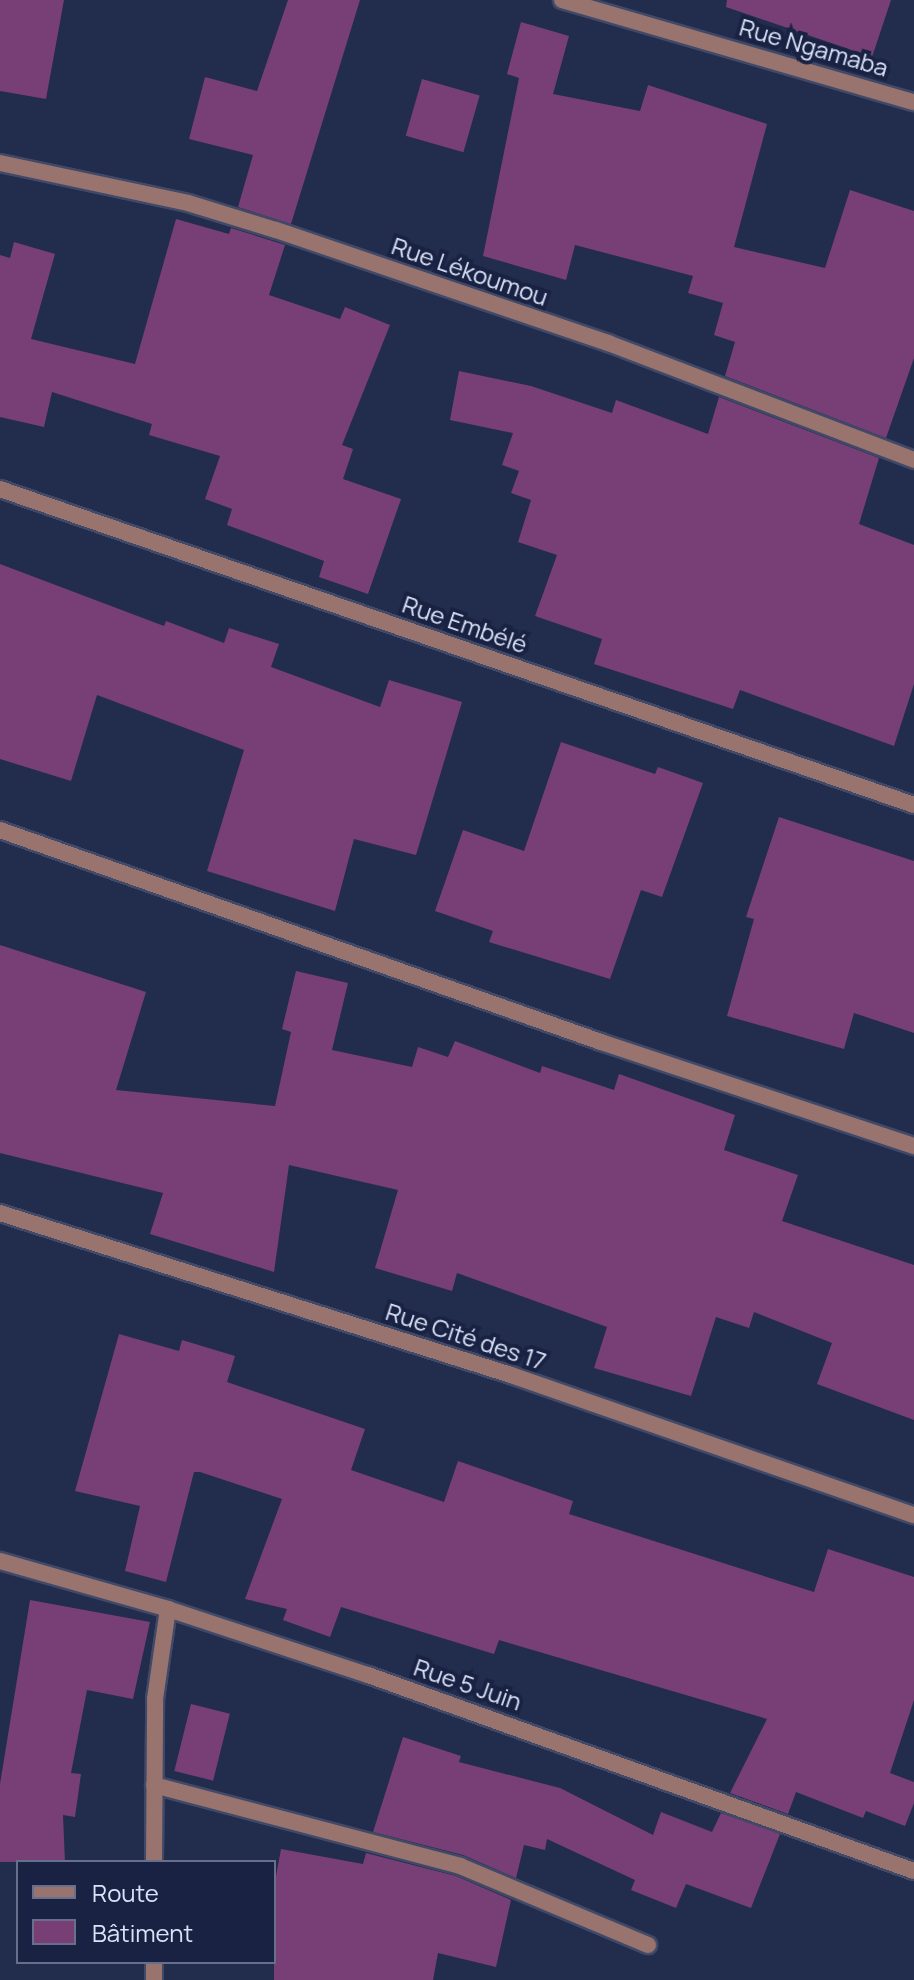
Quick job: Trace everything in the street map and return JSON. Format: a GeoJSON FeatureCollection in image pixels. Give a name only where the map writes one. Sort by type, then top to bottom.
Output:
{"type":"FeatureCollection","features":[{"type":"Feature","properties":{"kind":"street","name":"Rue Ngamaba"},"geometry":{"type":"LineString","coordinates":[[562,0],[914,102]]}},
{"type":"Feature","properties":{"kind":"street","name":"Rue Lékoumou"},"geometry":{"type":"LineString","coordinates":[[0,163],[188,203],[276,230],[608,343],[914,460]]}},
{"type":"Feature","properties":{"kind":"street","name":"Rue Embélé"},"geometry":{"type":"LineString","coordinates":[[0,489],[914,805]]}},
{"type":"Feature","properties":{"kind":"street"},"geometry":{"type":"LineString","coordinates":[[0,830],[601,1042],[914,1146]]}},
{"type":"Feature","properties":{"kind":"street","name":"Rue Cité des 17"},"geometry":{"type":"LineString","coordinates":[[0,1213],[511,1375],[914,1515]]}},
{"type":"Feature","properties":{"kind":"street","name":"Rue 5 Juin"},"geometry":{"type":"LineString","coordinates":[[0,1561],[168,1609],[587,1750],[914,1871]]}},
{"type":"Feature","properties":{"kind":"street"},"geometry":{"type":"LineString","coordinates":[[154,1860],[155,1699],[168,1609]]}},
{"type":"Feature","properties":{"kind":"street"},"geometry":{"type":"LineString","coordinates":[[154,1785],[460,1866],[648,1945]]}},
{"type":"Feature","properties":{"kind":"building"},"geometry":{"type":"Polygon","coordinates":[[[0,0],[64,0],[46,99],[0,91],[0,0]]]}},
{"type":"Feature","properties":{"kind":"building"},"geometry":{"type":"Polygon","coordinates":[[[288,0],[360,0],[291,224],[238,207],[253,155],[189,139],[205,77],[257,91],[288,0]]]}},
{"type":"Feature","properties":{"kind":"building"},"geometry":{"type":"Polygon","coordinates":[[[727,0],[891,0],[872,57],[726,7],[727,0]]]}},
{"type":"Feature","properties":{"kind":"building"},"geometry":{"type":"Polygon","coordinates":[[[521,22],[569,36],[553,94],[640,111],[648,85],[767,124],[734,247],[825,268],[850,190],[914,211],[914,358],[886,438],[725,376],[735,342],[714,335],[723,303],[688,293],[693,276],[575,245],[566,280],[483,256],[519,78],[507,74],[521,22]]]}},
{"type":"Feature","properties":{"kind":"building"},"geometry":{"type":"Polygon","coordinates":[[[422,79],[480,96],[463,152],[406,136],[422,79]]]}},
{"type":"Feature","properties":{"kind":"building"},"geometry":{"type":"Polygon","coordinates":[[[176,219],[229,234],[231,228],[285,245],[269,295],[340,319],[345,307],[390,325],[342,445],[353,449],[343,479],[401,499],[368,594],[319,577],[324,561],[227,525],[232,509],[205,499],[220,456],[149,435],[152,424],[52,392],[44,427],[0,417],[0,255],[10,258],[14,242],[55,254],[31,339],[135,364],[176,219]]]}},
{"type":"Feature","properties":{"kind":"building"},"geometry":{"type":"Polygon","coordinates":[[[459,371],[531,386],[612,413],[616,400],[708,434],[719,397],[879,458],[859,524],[914,545],[914,684],[894,746],[740,690],[733,709],[594,664],[602,639],[535,616],[557,555],[518,542],[531,500],[511,493],[519,471],[502,465],[513,433],[450,420],[459,371]]]}},
{"type":"Feature","properties":{"kind":"building"},"geometry":{"type":"Polygon","coordinates":[[[0,564],[164,626],[166,621],[224,643],[229,628],[279,644],[271,667],[380,707],[389,680],[462,702],[416,855],[354,839],[335,911],[207,871],[244,750],[97,695],[71,781],[0,759],[0,564]]]}},
{"type":"Feature","properties":{"kind":"building"},"geometry":{"type":"Polygon","coordinates":[[[561,742],[655,774],[658,767],[703,783],[662,897],[641,890],[610,979],[489,942],[493,931],[435,911],[463,830],[524,851],[561,742]]]}},
{"type":"Feature","properties":{"kind":"building"},"geometry":{"type":"Polygon","coordinates":[[[779,817],[914,861],[914,1033],[854,1013],[844,1049],[727,1016],[754,919],[746,917],[779,817]]]}},
{"type":"Feature","properties":{"kind":"building"},"geometry":{"type":"Polygon","coordinates":[[[0,945],[146,992],[116,1090],[275,1106],[291,1032],[282,1029],[296,971],[348,983],[332,1050],[412,1067],[418,1047],[448,1057],[455,1041],[540,1073],[542,1066],[614,1090],[619,1074],[735,1115],[724,1150],[798,1175],[782,1221],[914,1265],[914,1420],[817,1384],[832,1343],[754,1312],[749,1328],[716,1317],[691,1396],[594,1368],[607,1327],[457,1273],[452,1291],[375,1268],[398,1190],[289,1165],[274,1272],[150,1234],[163,1193],[0,1153],[0,945]]]}},
{"type":"Feature","properties":{"kind":"building"},"geometry":{"type":"Polygon","coordinates":[[[119,1334],[179,1351],[182,1340],[235,1356],[227,1382],[365,1429],[351,1470],[444,1502],[458,1461],[573,1501],[569,1514],[814,1592],[828,1549],[914,1577],[914,1700],[890,1773],[914,1782],[914,1803],[905,1826],[866,1811],[863,1818],[796,1792],[788,1814],[730,1793],[767,1719],[499,1640],[494,1654],[341,1607],[330,1637],[283,1620],[287,1609],[245,1599],[282,1499],[200,1472],[194,1472],[166,1582],[125,1571],[140,1506],[75,1491],[119,1334]]]}},
{"type":"Feature","properties":{"kind":"building"},"geometry":{"type":"Polygon","coordinates":[[[30,1600],[150,1622],[133,1699],[87,1690],[71,1773],[81,1774],[75,1817],[63,1815],[65,1860],[0,1862],[0,1784],[30,1600]]]}},
{"type":"Feature","properties":{"kind":"building"},"geometry":{"type":"Polygon","coordinates":[[[191,1704],[230,1714],[213,1781],[174,1771],[191,1704]]]}},
{"type":"Feature","properties":{"kind":"building"},"geometry":{"type":"Polygon","coordinates":[[[403,1737],[461,1756],[459,1762],[560,1788],[653,1835],[661,1812],[712,1832],[721,1813],[780,1834],[751,1908],[686,1884],[676,1908],[631,1890],[635,1880],[547,1839],[545,1850],[524,1845],[516,1878],[463,1855],[373,1832],[403,1737]]]}},
{"type":"Feature","properties":{"kind":"building"},"geometry":{"type":"Polygon","coordinates":[[[281,1849],[363,1864],[366,1853],[456,1876],[511,1900],[496,1967],[438,1953],[433,1980],[274,1980],[276,1876],[281,1849]]]}}]}
